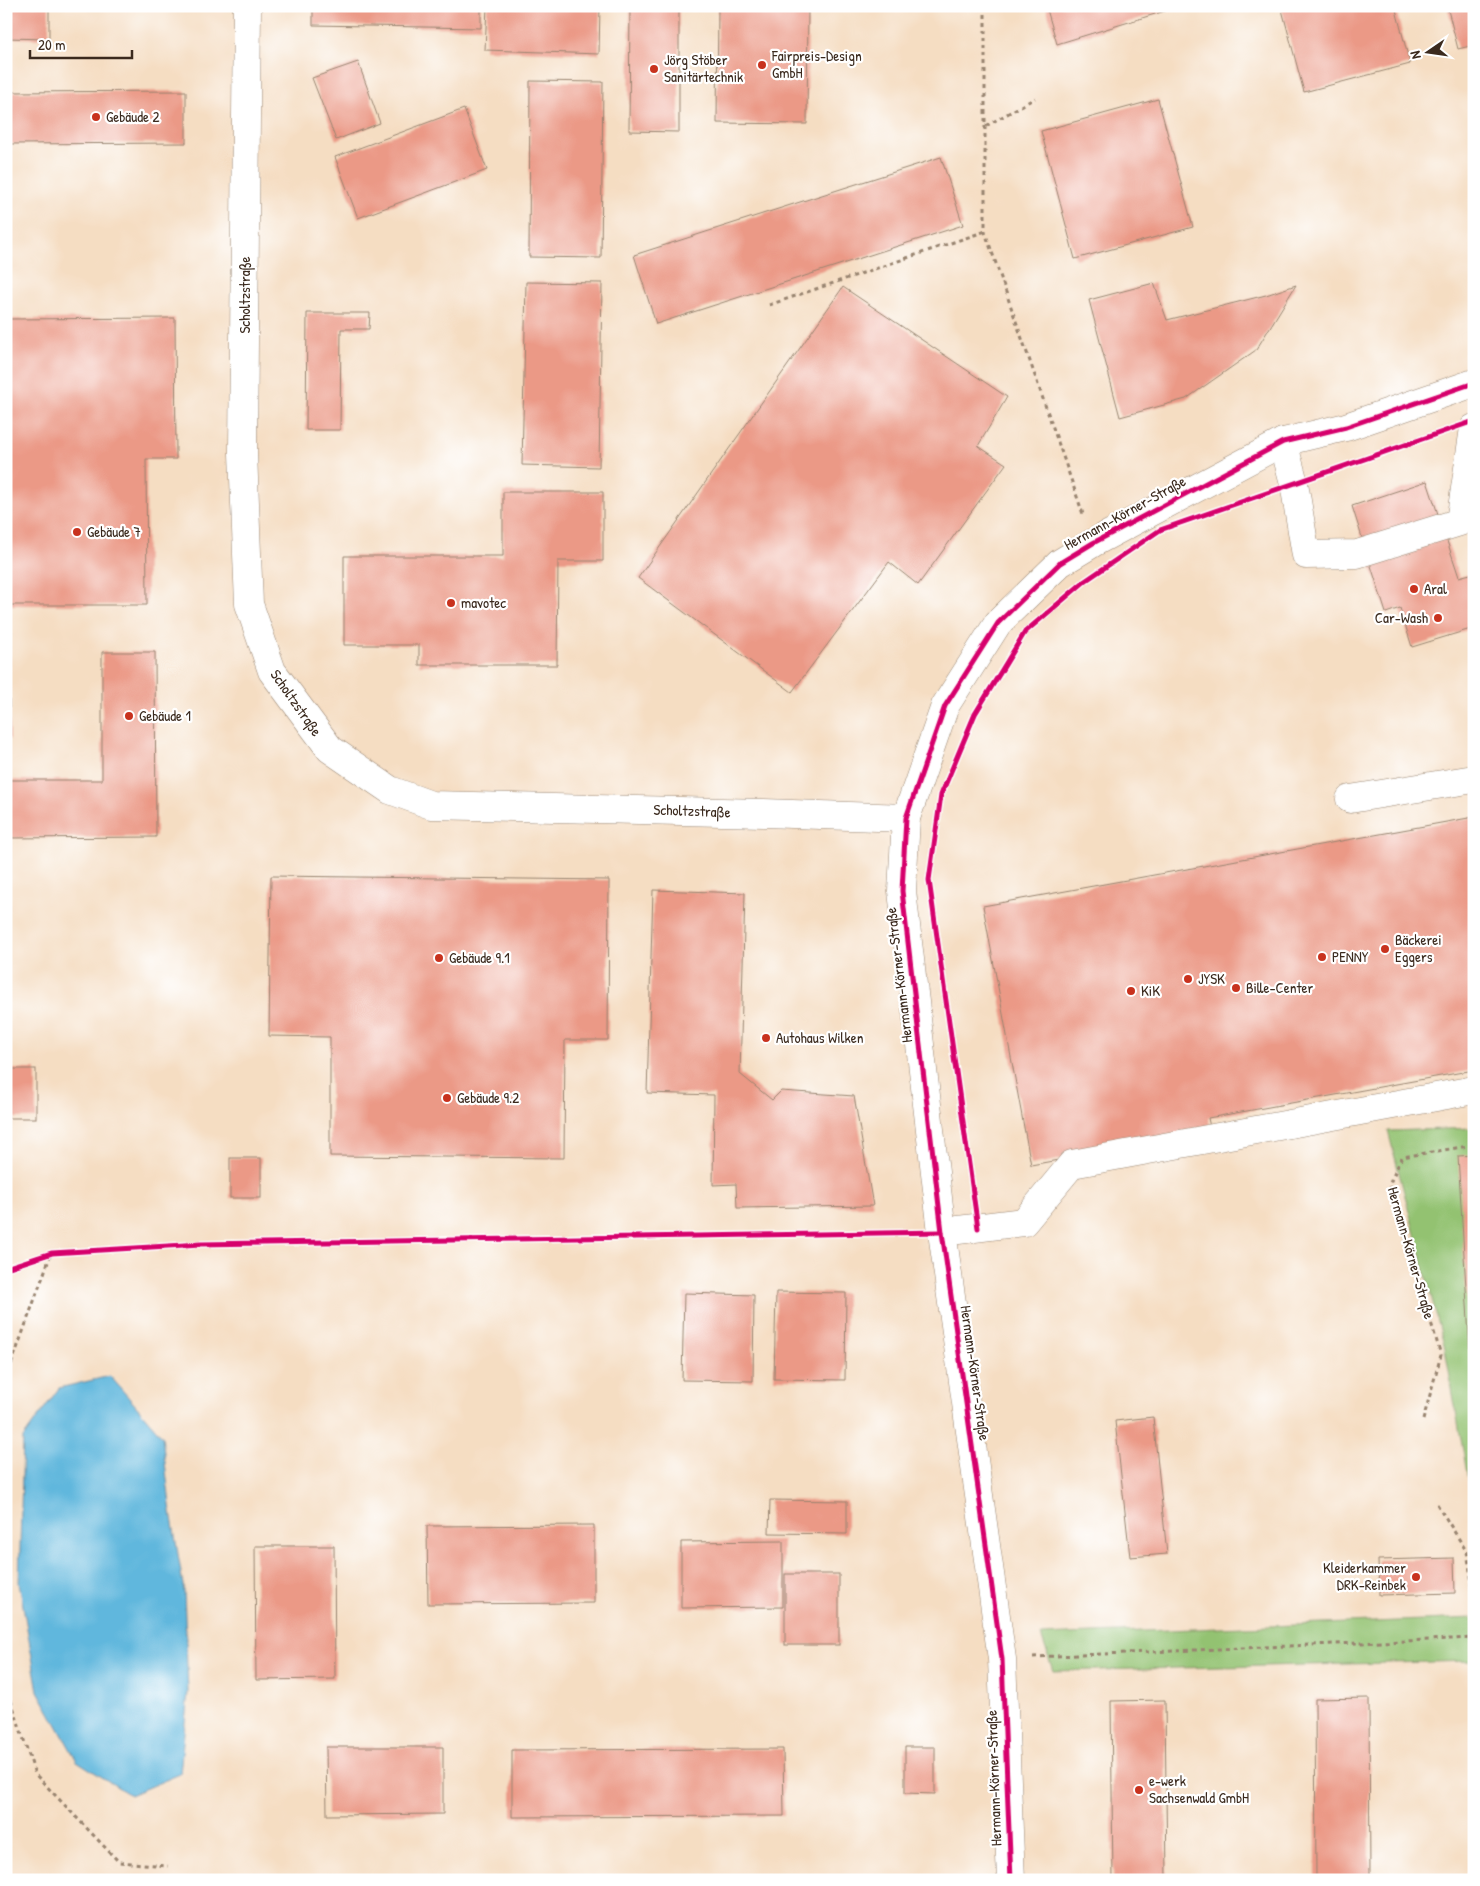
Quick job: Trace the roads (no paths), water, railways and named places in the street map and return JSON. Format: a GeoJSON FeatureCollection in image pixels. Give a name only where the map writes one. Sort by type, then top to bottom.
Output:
{"type":"FeatureCollection","features":[{"type":"Feature","properties":{"kind":"street","name":"Scholtzstraße"},"geometry":{"type":"LineString","coordinates":[[247,6],[243,454],[249,604],[272,672],[330,749],[390,790],[431,805],[906,818]]}},
{"type":"Feature","properties":{"kind":"street","name":"Hermann-Körner-Straße"},"geometry":{"type":"LineString","coordinates":[[1011,1880],[1002,1658],[942,1232],[902,891],[906,818],[946,706],[998,623],[1060,563],[1093,543],[1283,442],[1346,427],[1471,384]]}},
{"type":"Feature","properties":{"kind":"street"},"geometry":{"type":"LineString","coordinates":[[1471,384],[1474,416]]}},
{"type":"Feature","properties":{"kind":"street"},"geometry":{"type":"LineString","coordinates":[[1283,442],[1294,483],[1306,555],[1357,554],[1460,522],[1474,428]]}},
{"type":"Feature","properties":{"kind":"street"},"geometry":{"type":"LineString","coordinates":[[1350,799],[1474,779]]}},
{"type":"Feature","properties":{"kind":"street"},"geometry":{"type":"LineString","coordinates":[[942,1232],[1024,1222],[1072,1164],[1474,1090]]}},
{"type":"Feature","properties":{"kind":"water"},"geometry":{"type":"Polygon","coordinates":[[[110,1376],[162,1436],[170,1505],[184,1591],[188,1692],[180,1774],[130,1795],[77,1761],[38,1691],[19,1583],[23,1438],[59,1388],[110,1376]]]}},
{"type":"Feature","properties":{"kind":"place","name":"Fairpreis-Design GmbH"},"geometry":{"type":"Point","coordinates":[762,65]}},
{"type":"Feature","properties":{"kind":"place","name":"Jörg Stöber Sanitärtechnik"},"geometry":{"type":"Point","coordinates":[654,69]}},
{"type":"Feature","properties":{"kind":"place","name":"Gebäude 2"},"geometry":{"type":"Point","coordinates":[96,117]}},
{"type":"Feature","properties":{"kind":"place","name":"Gebäude 7"},"geometry":{"type":"Point","coordinates":[77,532]}},
{"type":"Feature","properties":{"kind":"place","name":"Aral"},"geometry":{"type":"Point","coordinates":[1414,589]}},
{"type":"Feature","properties":{"kind":"place","name":"mavotec"},"geometry":{"type":"Point","coordinates":[451,603]}},
{"type":"Feature","properties":{"kind":"place","name":"Car-Wash"},"geometry":{"type":"Point","coordinates":[1438,618]}},
{"type":"Feature","properties":{"kind":"place","name":"Gebäude 1"},"geometry":{"type":"Point","coordinates":[129,716]}},
{"type":"Feature","properties":{"kind":"place","name":"Bäckerei Eggers"},"geometry":{"type":"Point","coordinates":[1385,949]}},
{"type":"Feature","properties":{"kind":"place","name":"PENNY"},"geometry":{"type":"Point","coordinates":[1322,957]}},
{"type":"Feature","properties":{"kind":"place","name":"Gebäude 9.1"},"geometry":{"type":"Point","coordinates":[439,958]}},
{"type":"Feature","properties":{"kind":"place","name":"JYSK"},"geometry":{"type":"Point","coordinates":[1188,979]}},
{"type":"Feature","properties":{"kind":"place","name":"Bille-Center"},"geometry":{"type":"Point","coordinates":[1236,988]}},
{"type":"Feature","properties":{"kind":"place","name":"KiK"},"geometry":{"type":"Point","coordinates":[1131,991]}},
{"type":"Feature","properties":{"kind":"place","name":"Autohaus Wilken"},"geometry":{"type":"Point","coordinates":[766,1038]}},
{"type":"Feature","properties":{"kind":"place","name":"Gebäude 9.2"},"geometry":{"type":"Point","coordinates":[447,1098]}},
{"type":"Feature","properties":{"kind":"place","name":"Kleiderkammer DRK-Reinbek"},"geometry":{"type":"Point","coordinates":[1416,1577]}},
{"type":"Feature","properties":{"kind":"place","name":"e-werk Sachsenwald GmbH"},"geometry":{"type":"Point","coordinates":[1139,1790]}}]}
